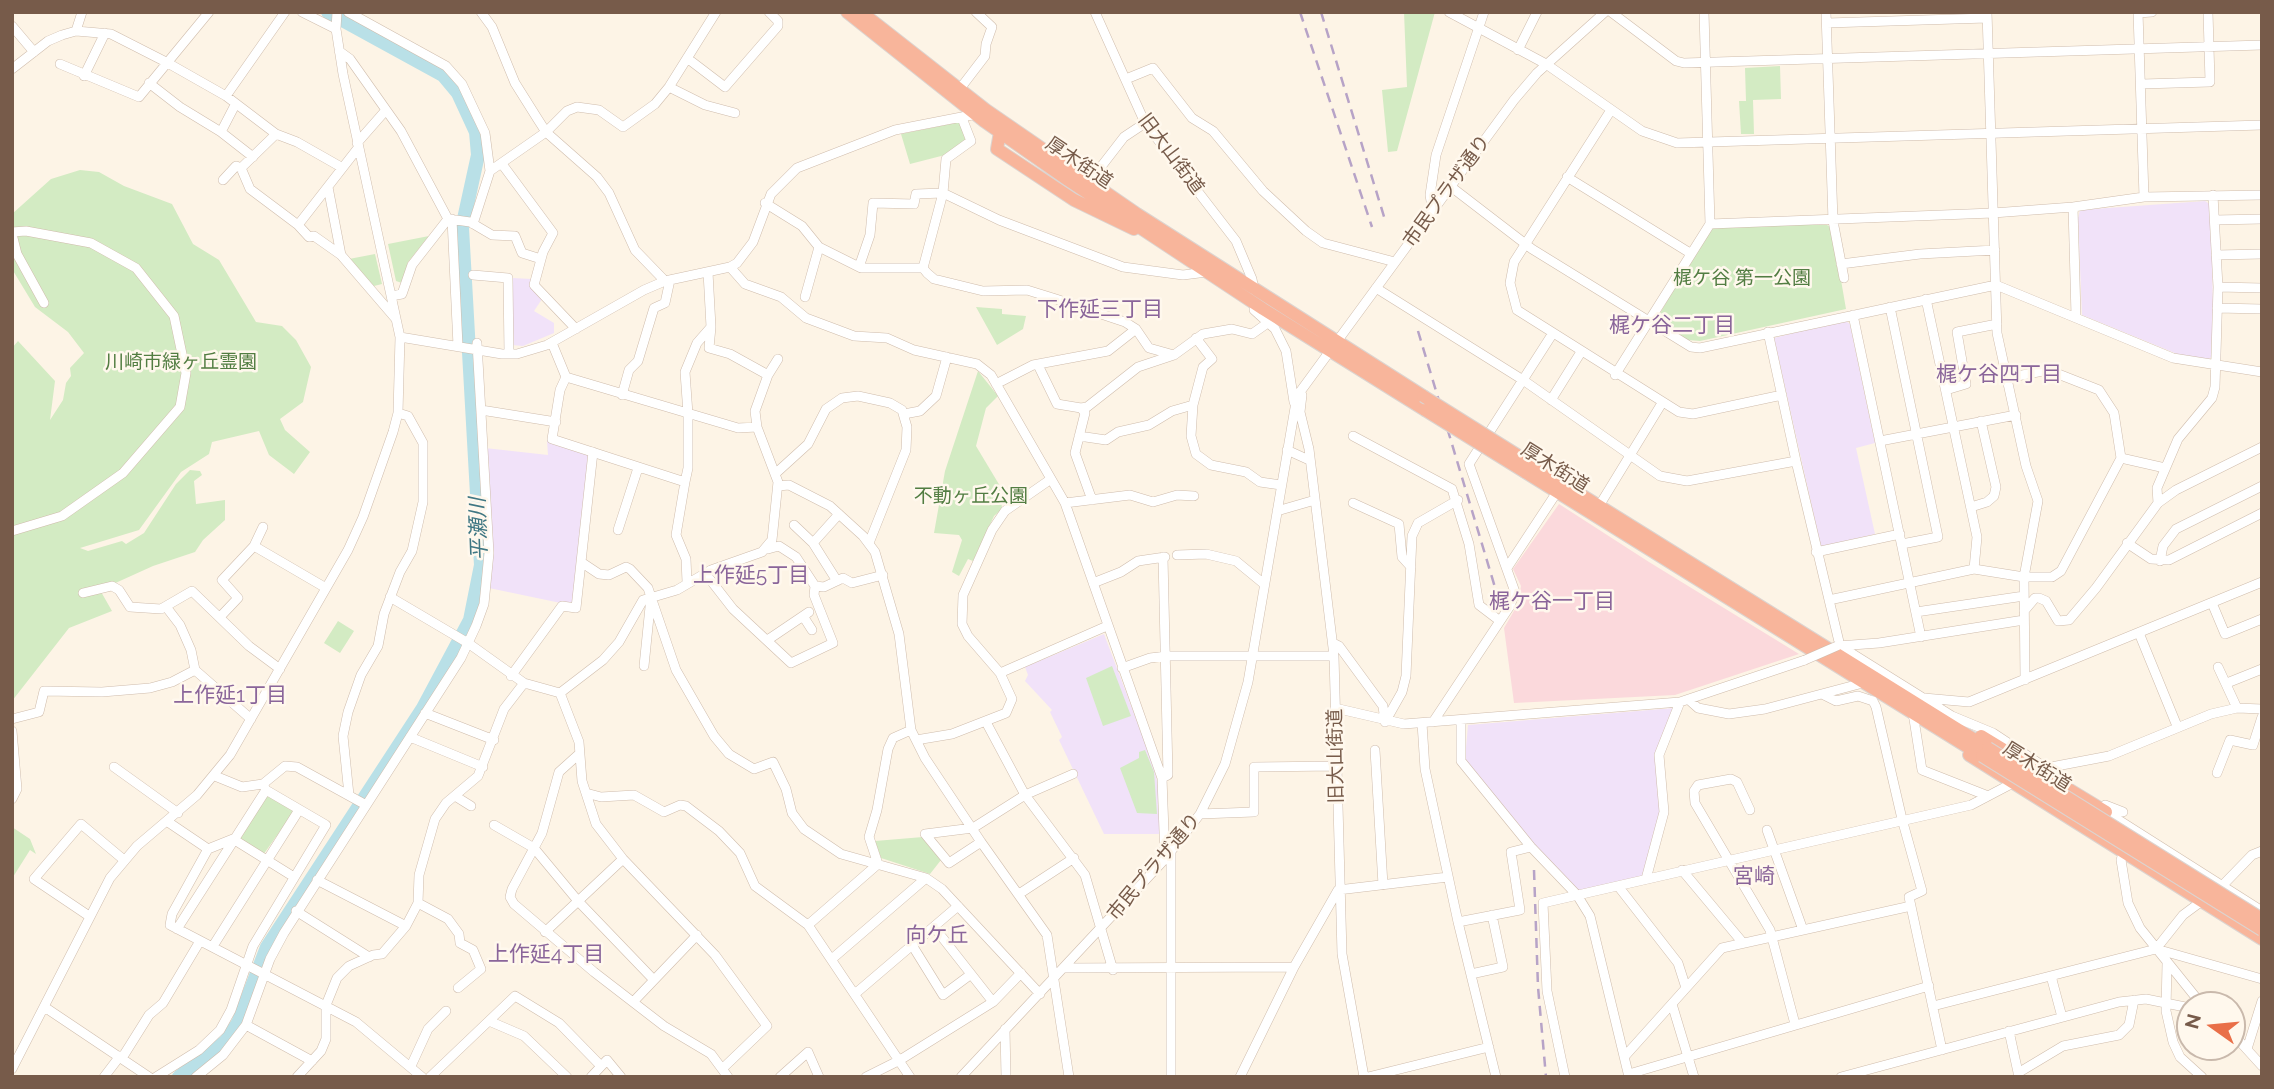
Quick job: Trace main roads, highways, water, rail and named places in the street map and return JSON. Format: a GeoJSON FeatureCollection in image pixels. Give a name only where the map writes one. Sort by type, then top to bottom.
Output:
{"type":"FeatureCollection","features":[{"type":"Feature","properties":{"kind":"highway","name":"厚木街道"},"geometry":{"type":"LineString","coordinates":[[847,12],[981,112],[1254,291],[1425,410],[1599,506],[2262,930]]}},
{"type":"Feature","properties":{"kind":"highway","name":"厚木街道"},"geometry":{"type":"LineString","coordinates":[[861,12],[959,90],[981,112],[1000,132],[997,149],[1074,200],[1116,223],[1154,237],[1233,289],[1333,348],[1423,396],[1527,467],[1557,492],[1913,713],[1954,732]]}},
{"type":"Feature","properties":{"kind":"highway"},"geometry":{"type":"LineString","coordinates":[[1954,732],[1973,760],[2262,939]]}},
{"type":"Feature","properties":{"kind":"highway"},"geometry":{"type":"LineString","coordinates":[[1954,732],[1985,737],[2108,810]]}},
{"type":"Feature","properties":{"kind":"highway","name":"厚木街道"},"geometry":{"type":"LineString","coordinates":[[1985,752],[2262,919]]}},
{"type":"Feature","properties":{"kind":"waterway","name":"平瀬川"},"geometry":{"type":"LineString","coordinates":[[179,1077],[226,1041],[238,1023],[267,947],[423,708],[470,620],[481,565],[462,228],[478,155],[476,132],[458,93],[443,75],[328,12]]}},
{"type":"Feature","properties":{"kind":"railway"},"geometry":{"type":"LineString","coordinates":[[1300,12],[1372,227]]}},
{"type":"Feature","properties":{"kind":"railway"},"geometry":{"type":"LineString","coordinates":[[1321,12],[1386,223]]}},
{"type":"Feature","properties":{"kind":"railway"},"geometry":{"type":"LineString","coordinates":[[1418,331],[1497,594]]}},
{"type":"Feature","properties":{"kind":"railway"},"geometry":{"type":"LineString","coordinates":[[1534,870],[1538,987],[1546,1077]]}},
{"type":"Feature","properties":{"kind":"district","name":"下作延三丁目"},"geometry":{"type":"Point","coordinates":[1100,310]}},
{"type":"Feature","properties":{"kind":"district","name":"梶ケ谷二丁目"},"geometry":{"type":"Point","coordinates":[1672,326]}},
{"type":"Feature","properties":{"kind":"district","name":"梶ケ谷四丁目"},"geometry":{"type":"Point","coordinates":[1999,375]}},
{"type":"Feature","properties":{"kind":"district","name":"上作延5丁目"},"geometry":{"type":"Point","coordinates":[751,576]}},
{"type":"Feature","properties":{"kind":"district","name":"梶ケ谷一丁目"},"geometry":{"type":"Point","coordinates":[1552,602]}},
{"type":"Feature","properties":{"kind":"district","name":"上作延1丁目"},"geometry":{"type":"Point","coordinates":[230,696]}},
{"type":"Feature","properties":{"kind":"district","name":"宮崎"},"geometry":{"type":"Point","coordinates":[1754,877]}},
{"type":"Feature","properties":{"kind":"district","name":"向ケ丘"},"geometry":{"type":"Point","coordinates":[937,936]}},
{"type":"Feature","properties":{"kind":"district","name":"上作延4丁目"},"geometry":{"type":"Point","coordinates":[546,955]}},
{"type":"Feature","properties":{"kind":"park label","name":"梶ケ谷 第一公園"},"geometry":{"type":"Point","coordinates":[1742,278]}},
{"type":"Feature","properties":{"kind":"park label","name":"川崎市緑ヶ丘霊園"},"geometry":{"type":"Point","coordinates":[181,362]}},
{"type":"Feature","properties":{"kind":"park label","name":"不動ヶ丘公園"},"geometry":{"type":"Point","coordinates":[971,496]}}]}
